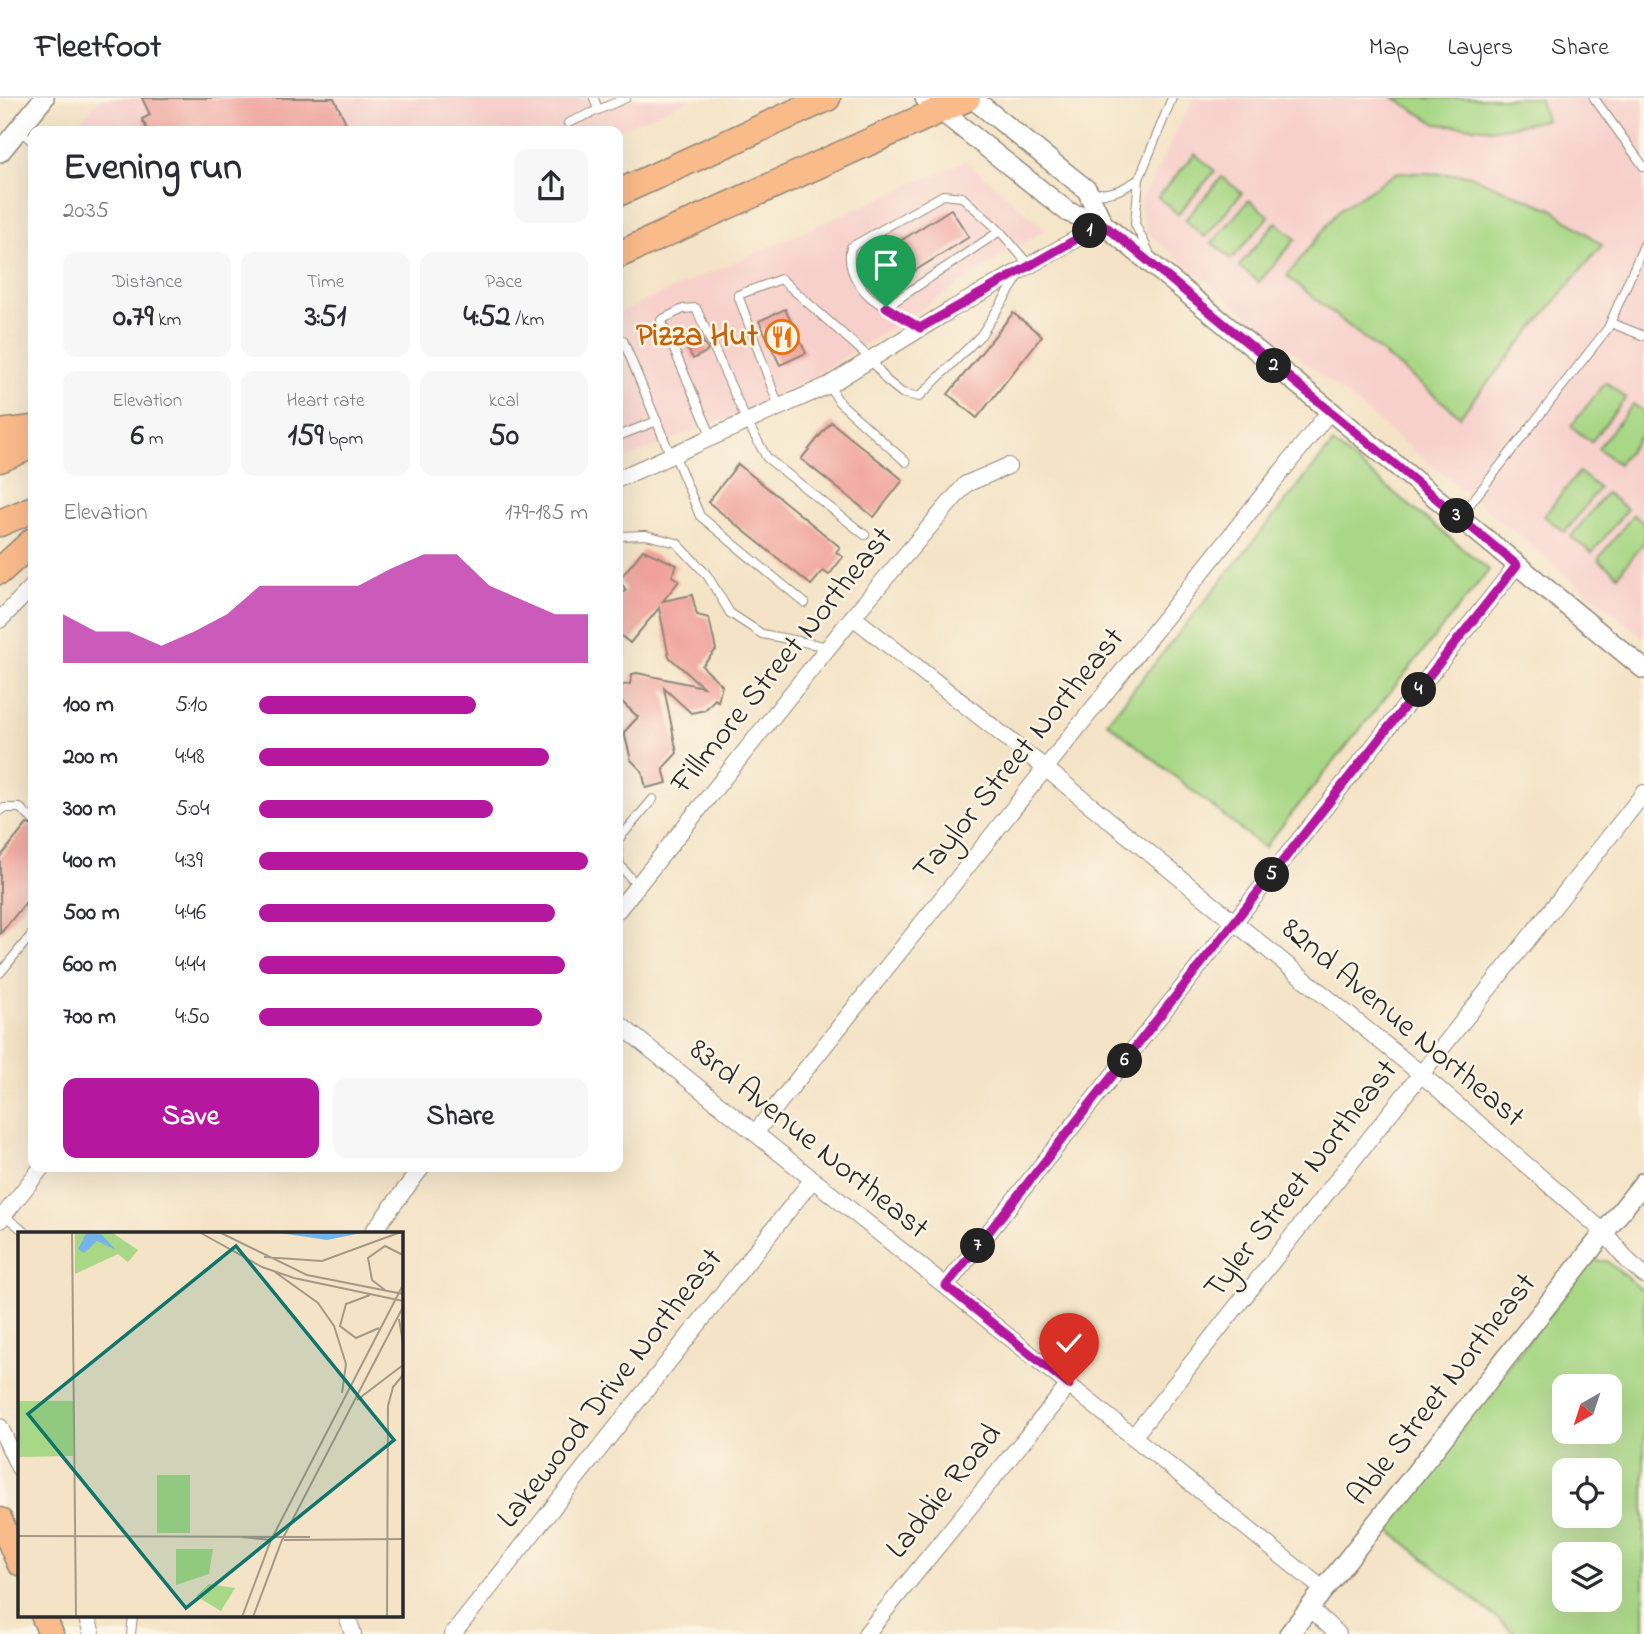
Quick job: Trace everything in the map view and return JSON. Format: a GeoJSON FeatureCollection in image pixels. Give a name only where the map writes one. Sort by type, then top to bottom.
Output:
{"type":"FeatureCollection","features":[{"type":"Feature","properties":{"kind":"highway"},"geometry":{"type":"LineString","coordinates":[[623,191],[827,98]]}},
{"type":"Feature","properties":{"kind":"highway"},"geometry":{"type":"LineString","coordinates":[[623,254],[932,104],[969,98]]}},
{"type":"Feature","properties":{"kind":"highway"},"geometry":{"type":"LineString","coordinates":[[0,433],[28,430]]}},
{"type":"Feature","properties":{"kind":"highway"},"geometry":{"type":"LineString","coordinates":[[0,459],[28,447]]}},
{"type":"Feature","properties":{"kind":"highway"},"geometry":{"type":"LineString","coordinates":[[0,523],[28,511]]}},
{"type":"Feature","properties":{"kind":"highway"},"geometry":{"type":"LineString","coordinates":[[0,571],[28,546]]}},
{"type":"Feature","properties":{"kind":"main road"},"geometry":{"type":"LineString","coordinates":[[0,1520],[18,1561]]}},
{"type":"Feature","properties":{"kind":"main road"},"geometry":{"type":"LineString","coordinates":[[43,1616],[51,1634]]}},
{"type":"Feature","properties":{"kind":"street"},"geometry":{"type":"LineString","coordinates":[[31,126],[44,98]]}},
{"type":"Feature","properties":{"kind":"street"},"geometry":{"type":"LineString","coordinates":[[969,98],[1087,190],[1103,224]]}},
{"type":"Feature","properties":{"kind":"street"},"geometry":{"type":"LineString","coordinates":[[932,104],[1068,212],[1103,224],[1644,669]]}},
{"type":"Feature","properties":{"kind":"street"},"geometry":{"type":"LineString","coordinates":[[1,150],[26,136]]}},
{"type":"Feature","properties":{"kind":"street"},"geometry":{"type":"LineString","coordinates":[[623,477],[829,385],[920,328],[1103,224]]}},
{"type":"Feature","properties":{"kind":"street","name":"Taylor Street Northeast"},"geometry":{"type":"LineString","coordinates":[[755,1133],[1329,412]]}},
{"type":"Feature","properties":{"kind":"street","name":"Fillmore Street Northeast"},"geometry":{"type":"LineString","coordinates":[[623,904],[853,617],[965,484],[1007,466]]}},
{"type":"Feature","properties":{"kind":"street"},"geometry":{"type":"LineString","coordinates":[[946,1286],[1517,565]]}},
{"type":"Feature","properties":{"kind":"street"},"geometry":{"type":"LineString","coordinates":[[0,620],[28,597]]}},
{"type":"Feature","properties":{"kind":"street","name":"82nd Avenue Northeast"},"geometry":{"type":"LineString","coordinates":[[853,617],[1045,768],[1421,1074],[1604,1233],[1644,1275]]}},
{"type":"Feature","properties":{"kind":"street","name":"Tyler Street Northeast"},"geometry":{"type":"LineString","coordinates":[[1133,1437],[1644,793]]}},
{"type":"Feature","properties":{"kind":"street","name":"83rd Avenue Northeast"},"geometry":{"type":"LineString","coordinates":[[623,1027],[1324,1590]]}},
{"type":"Feature","properties":{"kind":"street"},"geometry":{"type":"LineString","coordinates":[[2,1217],[38,1172]]}},
{"type":"Feature","properties":{"kind":"street"},"geometry":{"type":"LineString","coordinates":[[373,1232],[418,1172]]}},
{"type":"Feature","properties":{"kind":"street","name":"Lakewood Drive Northeast"},"geometry":{"type":"LineString","coordinates":[[453,1634],[813,1179]]}},
{"type":"Feature","properties":{"kind":"street","name":"Able Street Northeast"},"geometry":{"type":"LineString","coordinates":[[1289,1634],[1644,1182]]}},
{"type":"Feature","properties":{"kind":"street","name":"Laddie Road"},"geometry":{"type":"LineString","coordinates":[[866,1634],[1069,1385]]}},
{"type":"Feature","properties":{"kind":"street"},"geometry":{"type":"LineString","coordinates":[[0,1427],[18,1466]]}},
{"type":"Feature","properties":{"kind":"street"},"geometry":{"type":"LineString","coordinates":[[1309,1608],[1338,1634]]}},
{"type":"Feature","properties":{"kind":"street"},"geometry":{"type":"LineString","coordinates":[[86,1616],[92,1634]]}},
{"type":"Feature","properties":{"kind":"street"},"geometry":{"type":"LineString","coordinates":[[347,1616],[353,1634]]}},
{"type":"Feature","properties":{"kind":"lane"},"geometry":{"type":"LineString","coordinates":[[594,98],[598,110]]}},
{"type":"Feature","properties":{"kind":"lane"},"geometry":{"type":"LineString","coordinates":[[568,123],[625,98]]}},
{"type":"Feature","properties":{"kind":"lane"},"geometry":{"type":"LineString","coordinates":[[1161,273],[1135,224],[1139,179],[1172,98]]}},
{"type":"Feature","properties":{"kind":"lane"},"geometry":{"type":"LineString","coordinates":[[1594,98],[1644,167]]}},
{"type":"Feature","properties":{"kind":"lane"},"geometry":{"type":"LineString","coordinates":[[1087,190],[1107,195],[1121,191],[1139,179]]}},
{"type":"Feature","properties":{"kind":"lane"},"geometry":{"type":"LineString","coordinates":[[779,407],[738,295],[781,279],[871,359],[886,380],[902,393],[919,397],[981,335],[1027,266],[1000,231],[962,197],[943,195],[851,247],[848,257],[858,284],[876,302],[920,328]]}},
{"type":"Feature","properties":{"kind":"lane"},"geometry":{"type":"LineString","coordinates":[[886,307],[1000,231]]}},
{"type":"Feature","properties":{"kind":"lane"},"geometry":{"type":"LineString","coordinates":[[1459,518],[1611,323],[1644,245]]}},
{"type":"Feature","properties":{"kind":"lane"},"geometry":{"type":"LineString","coordinates":[[712,437],[661,320],[683,309],[696,308],[747,422],[767,458],[865,535]]}},
{"type":"Feature","properties":{"kind":"lane"},"geometry":{"type":"LineString","coordinates":[[1611,323],[1644,335]]}},
{"type":"Feature","properties":{"kind":"lane"},"geometry":{"type":"LineString","coordinates":[[623,340],[700,516],[805,603]]}},
{"type":"Feature","properties":{"kind":"lane"},"geometry":{"type":"LineString","coordinates":[[829,385],[839,402],[906,461]]}},
{"type":"Feature","properties":{"kind":"lane"},"geometry":{"type":"LineString","coordinates":[[623,434],[657,421]]}},
{"type":"Feature","properties":{"kind":"lane"},"geometry":{"type":"LineString","coordinates":[[623,536],[646,535],[677,543],[707,575],[730,613],[762,634],[829,647]]}},
{"type":"Feature","properties":{"kind":"lane"},"geometry":{"type":"LineString","coordinates":[[623,834],[653,799]]}},
{"type":"Feature","properties":{"kind":"lane"},"geometry":{"type":"LineString","coordinates":[[0,811],[4,808],[20,808],[28,815]]}},
{"type":"Feature","properties":{"kind":"lane"},"geometry":{"type":"LineString","coordinates":[[623,869],[637,886]]}},
{"type":"Feature","properties":{"kind":"lane"},"geometry":{"type":"LineString","coordinates":[[0,973],[28,939]]}},
{"type":"Feature","properties":{"kind":"lane"},"geometry":{"type":"LineString","coordinates":[[2,1217],[24,1232]]}},
{"type":"Feature","properties":{"kind":"lane"},"geometry":{"type":"LineString","coordinates":[[131,1634],[133,1616]]}},
{"type":"Feature","properties":{"kind":"shaded area"},"geometry":{"type":"Polygon","coordinates":[[[100,98],[693,98],[623,128],[75,126],[100,98]]]}},
{"type":"Feature","properties":{"kind":"shaded area"},"geometry":{"type":"Polygon","coordinates":[[[1194,98],[1644,98],[1644,638],[1147,233],[1140,203],[1194,98]]]}},
{"type":"Feature","properties":{"kind":"shaded area"},"geometry":{"type":"Polygon","coordinates":[[[965,161],[1046,229],[813,377],[754,407],[623,460],[623,311],[965,161]]]}},
{"type":"Feature","properties":{"kind":"green space"},"geometry":{"type":"Polygon","coordinates":[[[1394,98],[1539,98],[1546,120],[1495,129],[1437,124],[1394,98]]]}},
{"type":"Feature","properties":{"kind":"green space"},"geometry":{"type":"Polygon","coordinates":[[[1195,154],[1215,171],[1178,214],[1158,197],[1195,154]]]}},
{"type":"Feature","properties":{"kind":"green space"},"geometry":{"type":"Polygon","coordinates":[[[1398,172],[1468,175],[1552,209],[1602,245],[1460,416],[1287,276],[1340,209],[1398,172]]]}},
{"type":"Feature","properties":{"kind":"green space"},"geometry":{"type":"Polygon","coordinates":[[[1222,177],[1242,193],[1205,237],[1185,220],[1222,177]]]}},
{"type":"Feature","properties":{"kind":"green space"},"geometry":{"type":"Polygon","coordinates":[[[1249,200],[1269,216],[1232,259],[1212,243],[1249,200]]]}},
{"type":"Feature","properties":{"kind":"green space"},"geometry":{"type":"Polygon","coordinates":[[[1276,222],[1296,239],[1259,282],[1239,266],[1276,222]]]}},
{"type":"Feature","properties":{"kind":"green space"},"geometry":{"type":"Polygon","coordinates":[[[1606,382],[1626,398],[1591,442],[1571,426],[1606,382]]]}},
{"type":"Feature","properties":{"kind":"green space"},"geometry":{"type":"Polygon","coordinates":[[[1633,404],[1644,412],[1644,432],[1618,464],[1598,448],[1633,404]]]}},
{"type":"Feature","properties":{"kind":"green space"},"geometry":{"type":"Polygon","coordinates":[[[1333,443],[1489,570],[1264,848],[1107,722],[1333,443]]]}},
{"type":"Feature","properties":{"kind":"green space"},"geometry":{"type":"Polygon","coordinates":[[[1579,472],[1599,488],[1565,532],[1544,516],[1579,472]]]}},
{"type":"Feature","properties":{"kind":"green space"},"geometry":{"type":"Polygon","coordinates":[[[1606,493],[1627,509],[1592,553],[1571,537],[1606,493]]]}},
{"type":"Feature","properties":{"kind":"green space"},"geometry":{"type":"Polygon","coordinates":[[[1633,515],[1644,523],[1644,542],[1618,575],[1598,559],[1633,515]]]}},
{"type":"Feature","properties":{"kind":"green space"},"geometry":{"type":"Polygon","coordinates":[[[1591,1261],[1607,1261],[1644,1292],[1644,1634],[1516,1634],[1383,1525],[1591,1261]]]}},
{"type":"Feature","properties":{"kind":"building"},"geometry":{"type":"Polygon","coordinates":[[[142,98],[334,98],[348,126],[146,126],[142,119],[150,115],[142,98]]]}},
{"type":"Feature","properties":{"kind":"building"},"geometry":{"type":"Polygon","coordinates":[[[951,209],[969,237],[905,277],[894,260],[885,265],[878,255],[951,209]]]}},
{"type":"Feature","properties":{"kind":"building","name":"Pizza Hut"},"geometry":{"type":"Polygon","coordinates":[[[785,309],[806,353],[780,365],[759,321],[785,309]]]}},
{"type":"Feature","properties":{"kind":"building"},"geometry":{"type":"Polygon","coordinates":[[[1013,313],[1042,336],[977,418],[948,394],[1013,313]]]}},
{"type":"Feature","properties":{"kind":"building"},"geometry":{"type":"Polygon","coordinates":[[[697,329],[708,351],[693,359],[682,337],[697,329]]]}},
{"type":"Feature","properties":{"kind":"building"},"geometry":{"type":"Polygon","coordinates":[[[831,422],[903,480],[874,517],[801,459],[831,422]]]}},
{"type":"Feature","properties":{"kind":"building"},"geometry":{"type":"Polygon","coordinates":[[[738,464],[840,547],[836,552],[843,557],[829,575],[823,571],[811,585],[708,502],[738,464]]]}},
{"type":"Feature","properties":{"kind":"building"},"geometry":{"type":"Polygon","coordinates":[[[643,550],[677,565],[672,576],[679,581],[663,601],[692,595],[697,615],[709,618],[716,650],[702,666],[722,685],[718,702],[715,699],[705,710],[691,713],[664,688],[677,753],[663,768],[667,783],[646,788],[642,771],[631,760],[624,732],[638,717],[623,703],[623,685],[630,684],[632,674],[637,673],[703,687],[669,657],[659,608],[630,643],[623,637],[623,593],[626,590],[623,586],[623,575],[643,550]]]}},
{"type":"Feature","properties":{"kind":"building"},"geometry":{"type":"Polygon","coordinates":[[[28,824],[28,900],[0,934],[0,857],[28,824]]]}},
{"type":"Feature","properties":{"kind":"place","name":"Pizza Hut"},"geometry":{"type":"Point","coordinates":[782,337]}},
{"type":"Feature","properties":{"kind":"route"},"geometry":{"type":"LineString","coordinates":[[886,307],[920,328],[1103,224],[1517,565],[946,1286],[1069,1385]]}}]}
